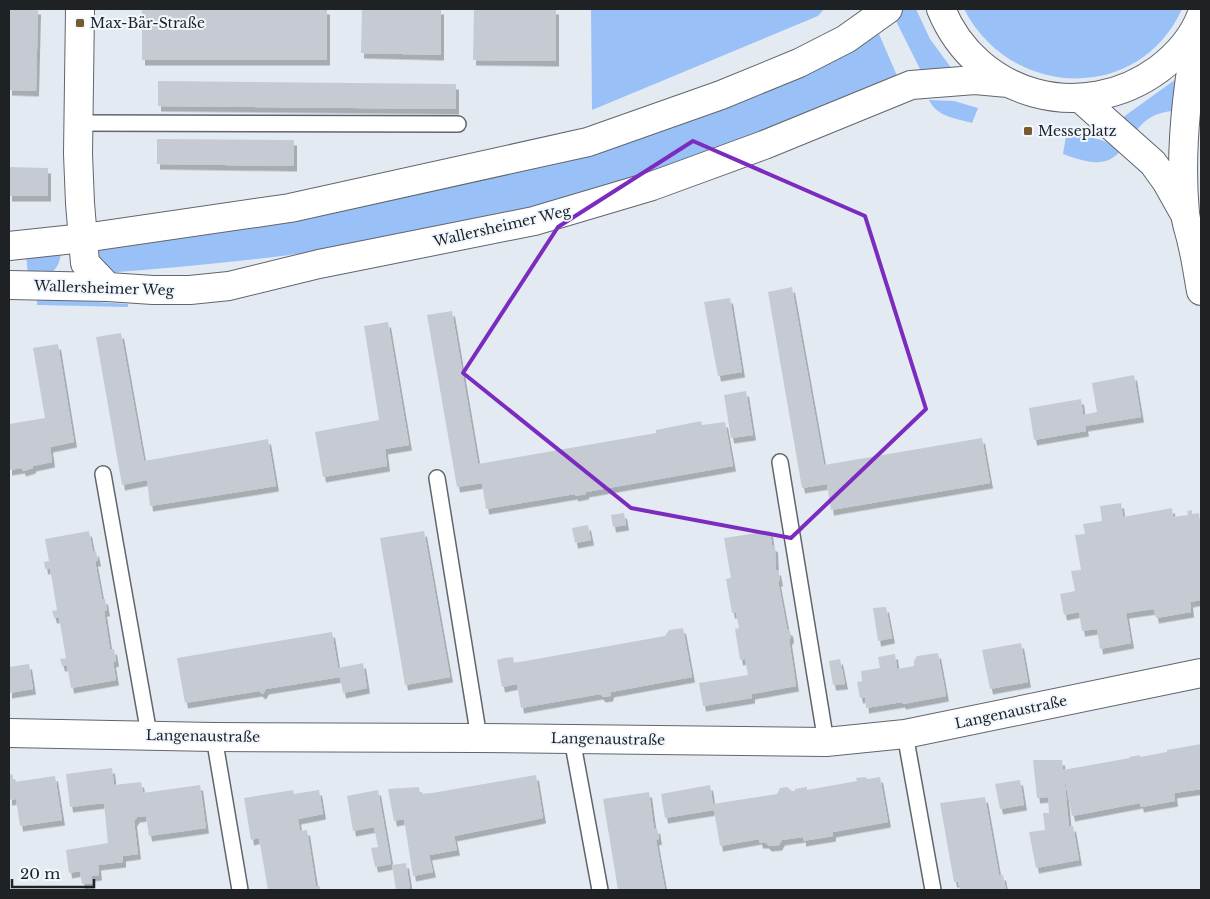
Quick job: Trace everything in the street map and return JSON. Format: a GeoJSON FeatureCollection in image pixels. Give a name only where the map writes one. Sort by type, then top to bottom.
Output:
{"type":"FeatureCollection","features":[{"type":"Feature","properties":{"kind":"street"},"geometry":{"type":"LineString","coordinates":[[80,9],[78,123],[80,203],[85,263],[108,288]]}},
{"type":"Feature","properties":{"kind":"street"},"geometry":{"type":"LineString","coordinates":[[9,246],[84,238],[290,208],[588,142],[721,95],[799,63],[846,39],[888,9]]}},
{"type":"Feature","properties":{"kind":"street","name":"Wallersheimer Weg"},"geometry":{"type":"LineString","coordinates":[[941,9],[954,34],[965,49],[992,74],[1008,83],[1044,95],[1080,98],[1117,92],[1150,75],[1179,51],[1200,18]]}},
{"type":"Feature","properties":{"kind":"street"},"geometry":{"type":"LineString","coordinates":[[1200,18],[1191,62],[1185,116],[1183,160],[1185,215],[1201,292]]}},
{"type":"Feature","properties":{"kind":"street","name":"Wallersheimer Weg"},"geometry":{"type":"LineString","coordinates":[[9,285],[152,290],[190,290],[229,286],[320,264],[534,221],[652,186],[764,145],[911,84],[975,80],[1008,83]]}},
{"type":"Feature","properties":{"kind":"street"},"geometry":{"type":"LineString","coordinates":[[1080,98],[1153,163],[1166,181],[1185,215]]}},
{"type":"Feature","properties":{"kind":"street","name":"Langenaustraße"},"geometry":{"type":"LineString","coordinates":[[9,733],[149,734],[214,737],[826,742],[905,734],[1201,673]]}},
{"type":"Feature","properties":{"kind":"lane"},"geometry":{"type":"LineString","coordinates":[[78,123],[458,124]]}},
{"type":"Feature","properties":{"kind":"lane"},"geometry":{"type":"LineString","coordinates":[[780,462],[826,742]]}},
{"type":"Feature","properties":{"kind":"lane"},"geometry":{"type":"LineString","coordinates":[[103,474],[149,734]]}},
{"type":"Feature","properties":{"kind":"lane"},"geometry":{"type":"LineString","coordinates":[[436,478],[479,738]]}},
{"type":"Feature","properties":{"kind":"lane"},"geometry":{"type":"LineString","coordinates":[[905,734],[933,890]]}},
{"type":"Feature","properties":{"kind":"lane"},"geometry":{"type":"LineString","coordinates":[[214,737],[240,890]]}},
{"type":"Feature","properties":{"kind":"lane"},"geometry":{"type":"LineString","coordinates":[[572,739],[600,890]]}},
{"type":"Feature","properties":{"kind":"highlighted area"},"geometry":{"type":"Polygon","coordinates":[[[693,141],[865,216],[926,409],[791,538],[631,508],[463,373],[558,227],[693,141]]]}},
{"type":"Feature","properties":{"kind":"shaded area"},"geometry":{"type":"Polygon","coordinates":[[[591,9],[824,9],[818,16],[592,110],[591,9]]]}},
{"type":"Feature","properties":{"kind":"shaded area"},"geometry":{"type":"Polygon","coordinates":[[[901,9],[916,9],[930,39],[958,77],[923,75],[894,17],[901,9]]]}},
{"type":"Feature","properties":{"kind":"shaded area"},"geometry":{"type":"Polygon","coordinates":[[[964,9],[1182,9],[1162,40],[1136,62],[1106,74],[1074,78],[1042,74],[1011,60],[985,39],[964,9]]]}},
{"type":"Feature","properties":{"kind":"shaded area"},"geometry":{"type":"Polygon","coordinates":[[[879,34],[898,78],[760,134],[667,169],[526,214],[364,245],[192,266],[105,273],[95,262],[94,248],[294,215],[796,74],[879,34]]]}},
{"type":"Feature","properties":{"kind":"shaded area"},"geometry":{"type":"Polygon","coordinates":[[[1176,79],[1174,111],[1152,116],[1136,131],[1122,118],[1176,79]]]}},
{"type":"Feature","properties":{"kind":"shaded area"},"geometry":{"type":"Polygon","coordinates":[[[929,100],[954,101],[978,108],[972,123],[942,113],[932,106],[929,100]]]}},
{"type":"Feature","properties":{"kind":"shaded area"},"geometry":{"type":"Polygon","coordinates":[[[1066,136],[1102,140],[1121,150],[1115,156],[1101,162],[1078,159],[1063,154],[1066,136]]]}},
{"type":"Feature","properties":{"kind":"shaded area"},"geometry":{"type":"Polygon","coordinates":[[[61,250],[58,264],[52,272],[28,276],[26,253],[61,250]]]}},
{"type":"Feature","properties":{"kind":"shaded area"},"geometry":{"type":"Polygon","coordinates":[[[37,298],[128,304],[128,307],[37,305],[37,298]]]}},
{"type":"Feature","properties":{"kind":"building"},"geometry":{"type":"Polygon","coordinates":[[[9,9],[38,9],[36,91],[9,90],[9,9]]]}},
{"type":"Feature","properties":{"kind":"building"},"geometry":{"type":"Polygon","coordinates":[[[142,9],[327,9],[327,60],[142,60],[142,9]]]}},
{"type":"Feature","properties":{"kind":"building"},"geometry":{"type":"Polygon","coordinates":[[[362,9],[441,9],[441,55],[361,53],[362,9]]]}},
{"type":"Feature","properties":{"kind":"building"},"geometry":{"type":"Polygon","coordinates":[[[474,9],[556,9],[556,61],[473,60],[474,9]]]}},
{"type":"Feature","properties":{"kind":"building"},"geometry":{"type":"Polygon","coordinates":[[[158,81],[456,84],[456,109],[158,106],[158,81]]]}},
{"type":"Feature","properties":{"kind":"building"},"geometry":{"type":"Polygon","coordinates":[[[157,139],[294,140],[294,166],[157,164],[157,139]]]}},
{"type":"Feature","properties":{"kind":"building"},"geometry":{"type":"Polygon","coordinates":[[[9,167],[48,168],[48,196],[9,196],[9,167]]]}},
{"type":"Feature","properties":{"kind":"building"},"geometry":{"type":"Polygon","coordinates":[[[792,287],[824,465],[982,438],[990,483],[831,510],[827,484],[802,488],[768,292],[792,287]]]}},
{"type":"Feature","properties":{"kind":"building"},"geometry":{"type":"Polygon","coordinates":[[[730,298],[742,372],[718,376],[704,302],[730,298]]]}},
{"type":"Feature","properties":{"kind":"building"},"geometry":{"type":"Polygon","coordinates":[[[452,311],[478,464],[656,433],[656,430],[701,421],[702,425],[725,422],[733,466],[586,492],[586,494],[575,496],[575,494],[486,509],[482,483],[457,487],[427,315],[452,311]]]}},
{"type":"Feature","properties":{"kind":"building"},"geometry":{"type":"Polygon","coordinates":[[[388,322],[409,445],[385,449],[387,466],[323,477],[315,432],[379,420],[364,326],[388,322]]]}},
{"type":"Feature","properties":{"kind":"building"},"geometry":{"type":"Polygon","coordinates":[[[121,333],[144,461],[268,439],[276,486],[150,506],[147,480],[122,485],[96,337],[121,333]]]}},
{"type":"Feature","properties":{"kind":"building"},"geometry":{"type":"Polygon","coordinates":[[[58,344],[74,442],[50,447],[52,462],[33,466],[33,468],[23,471],[22,468],[9,470],[9,424],[45,418],[33,348],[58,344]]]}},
{"type":"Feature","properties":{"kind":"building"},"geometry":{"type":"Polygon","coordinates":[[[1134,375],[1141,417],[1085,426],[1086,431],[1034,440],[1029,408],[1081,399],[1083,415],[1097,412],[1092,383],[1134,375]]]}},
{"type":"Feature","properties":{"kind":"building"},"geometry":{"type":"Polygon","coordinates":[[[746,391],[753,435],[731,438],[724,395],[746,391]]]}},
{"type":"Feature","properties":{"kind":"building"},"geometry":{"type":"Polygon","coordinates":[[[1121,503],[1123,517],[1172,508],[1173,517],[1188,515],[1187,511],[1192,510],[1192,514],[1199,513],[1201,530],[1201,600],[1190,602],[1191,612],[1156,618],[1154,609],[1126,613],[1131,643],[1100,649],[1097,629],[1082,631],[1079,612],[1064,615],[1060,594],[1075,591],[1071,571],[1081,570],[1075,535],[1085,534],[1083,524],[1102,521],[1100,506],[1121,503]]]}},
{"type":"Feature","properties":{"kind":"building"},"geometry":{"type":"Polygon","coordinates":[[[624,513],[626,525],[613,527],[611,515],[624,513]]]}},
{"type":"Feature","properties":{"kind":"building"},"geometry":{"type":"Polygon","coordinates":[[[588,525],[591,540],[575,543],[572,528],[588,525]]]}},
{"type":"Feature","properties":{"kind":"building"},"geometry":{"type":"Polygon","coordinates":[[[89,531],[93,552],[96,551],[98,561],[95,561],[102,599],[105,599],[107,611],[104,611],[110,650],[114,649],[116,661],[113,662],[116,680],[71,688],[67,665],[62,666],[60,659],[66,658],[59,617],[54,618],[52,611],[57,610],[50,568],[45,569],[44,562],[49,561],[45,539],[89,531]]]}},
{"type":"Feature","properties":{"kind":"building"},"geometry":{"type":"Polygon","coordinates":[[[424,531],[450,677],[405,685],[380,538],[424,531]]]}},
{"type":"Feature","properties":{"kind":"building"},"geometry":{"type":"Polygon","coordinates":[[[770,531],[772,545],[775,547],[776,570],[778,570],[780,581],[778,581],[787,629],[790,631],[791,637],[789,640],[796,686],[752,694],[752,698],[703,706],[699,683],[748,675],[745,659],[740,660],[735,629],[739,628],[736,613],[732,613],[726,579],[731,578],[724,538],[770,531]]]}},
{"type":"Feature","properties":{"kind":"building"},"geometry":{"type":"Polygon","coordinates":[[[886,607],[892,638],[878,641],[873,608],[886,607]]]}},
{"type":"Feature","properties":{"kind":"building"},"geometry":{"type":"Polygon","coordinates":[[[683,628],[692,677],[611,692],[610,696],[603,697],[600,694],[521,708],[517,684],[502,687],[497,660],[513,657],[514,663],[665,636],[669,630],[683,628]]]}},
{"type":"Feature","properties":{"kind":"building"},"geometry":{"type":"Polygon","coordinates":[[[332,632],[338,668],[363,663],[367,688],[343,693],[340,677],[266,689],[263,694],[259,691],[185,703],[177,658],[332,632]]]}},
{"type":"Feature","properties":{"kind":"building"},"geometry":{"type":"Polygon","coordinates":[[[1021,643],[1028,682],[990,689],[982,650],[1021,643]]]}},
{"type":"Feature","properties":{"kind":"building"},"geometry":{"type":"Polygon","coordinates":[[[938,653],[946,696],[903,704],[902,702],[866,708],[865,697],[860,698],[857,682],[862,681],[861,671],[880,668],[878,657],[895,654],[897,669],[914,666],[917,656],[938,653]]]}},
{"type":"Feature","properties":{"kind":"building"},"geometry":{"type":"Polygon","coordinates":[[[840,659],[845,684],[833,685],[829,661],[840,659]]]}},
{"type":"Feature","properties":{"kind":"building"},"geometry":{"type":"Polygon","coordinates":[[[29,664],[33,689],[9,693],[9,667],[29,664]]]}},
{"type":"Feature","properties":{"kind":"building"},"geometry":{"type":"Polygon","coordinates":[[[1201,744],[1201,789],[1174,793],[1175,801],[1141,807],[1140,803],[1072,816],[1064,775],[1069,827],[1073,826],[1079,860],[1036,868],[1029,832],[1045,830],[1043,813],[1049,813],[1048,797],[1037,798],[1033,760],[1062,760],[1063,770],[1140,755],[1140,757],[1167,752],[1167,750],[1201,744]]]}},
{"type":"Feature","properties":{"kind":"building"},"geometry":{"type":"Polygon","coordinates":[[[112,768],[114,785],[141,782],[143,793],[200,785],[206,828],[149,836],[146,816],[137,817],[134,821],[138,854],[123,856],[123,862],[98,865],[99,875],[91,876],[92,883],[82,884],[80,871],[69,873],[66,850],[108,843],[104,803],[70,807],[66,774],[112,768]]]}},
{"type":"Feature","properties":{"kind":"building"},"geometry":{"type":"Polygon","coordinates":[[[12,774],[14,782],[55,776],[62,820],[20,826],[16,799],[9,800],[9,775],[12,774]]]}},
{"type":"Feature","properties":{"kind":"building"},"geometry":{"type":"Polygon","coordinates":[[[536,775],[543,818],[454,836],[457,850],[429,855],[433,872],[413,876],[404,819],[394,821],[388,789],[419,787],[420,794],[432,793],[536,775]]]}},
{"type":"Feature","properties":{"kind":"building"},"geometry":{"type":"Polygon","coordinates":[[[865,777],[868,779],[880,777],[888,822],[833,832],[833,836],[803,841],[803,837],[782,840],[779,845],[769,846],[766,843],[760,843],[759,839],[720,846],[714,810],[665,818],[661,794],[710,785],[713,804],[777,794],[780,788],[787,787],[795,791],[795,789],[807,787],[807,790],[857,781],[856,778],[865,777]]]}},
{"type":"Feature","properties":{"kind":"building"},"geometry":{"type":"Polygon","coordinates":[[[1020,780],[1024,805],[1000,809],[995,784],[1020,780]]]}},
{"type":"Feature","properties":{"kind":"building"},"geometry":{"type":"Polygon","coordinates":[[[293,790],[294,794],[319,790],[323,814],[298,819],[300,831],[307,830],[316,887],[320,886],[320,890],[268,890],[259,838],[251,840],[244,798],[293,790]]]}},
{"type":"Feature","properties":{"kind":"building"},"geometry":{"type":"Polygon","coordinates":[[[378,790],[391,864],[375,867],[371,848],[378,847],[374,827],[353,831],[347,796],[378,790]]]}},
{"type":"Feature","properties":{"kind":"building"},"geometry":{"type":"Polygon","coordinates":[[[649,792],[654,829],[657,828],[659,839],[656,840],[665,890],[618,890],[603,799],[649,792]]]}},
{"type":"Feature","properties":{"kind":"building"},"geometry":{"type":"Polygon","coordinates":[[[985,797],[999,875],[1003,875],[1006,890],[960,890],[958,882],[954,882],[940,803],[985,797]]]}},
{"type":"Feature","properties":{"kind":"building"},"geometry":{"type":"Polygon","coordinates":[[[406,863],[410,888],[396,890],[392,865],[406,863]]]}},
{"type":"Feature","properties":{"kind":"place","name":"Max-Bär-Straße"},"geometry":{"type":"Point","coordinates":[80,23]}},
{"type":"Feature","properties":{"kind":"place","name":"Messeplatz"},"geometry":{"type":"Point","coordinates":[1028,131]}}]}
